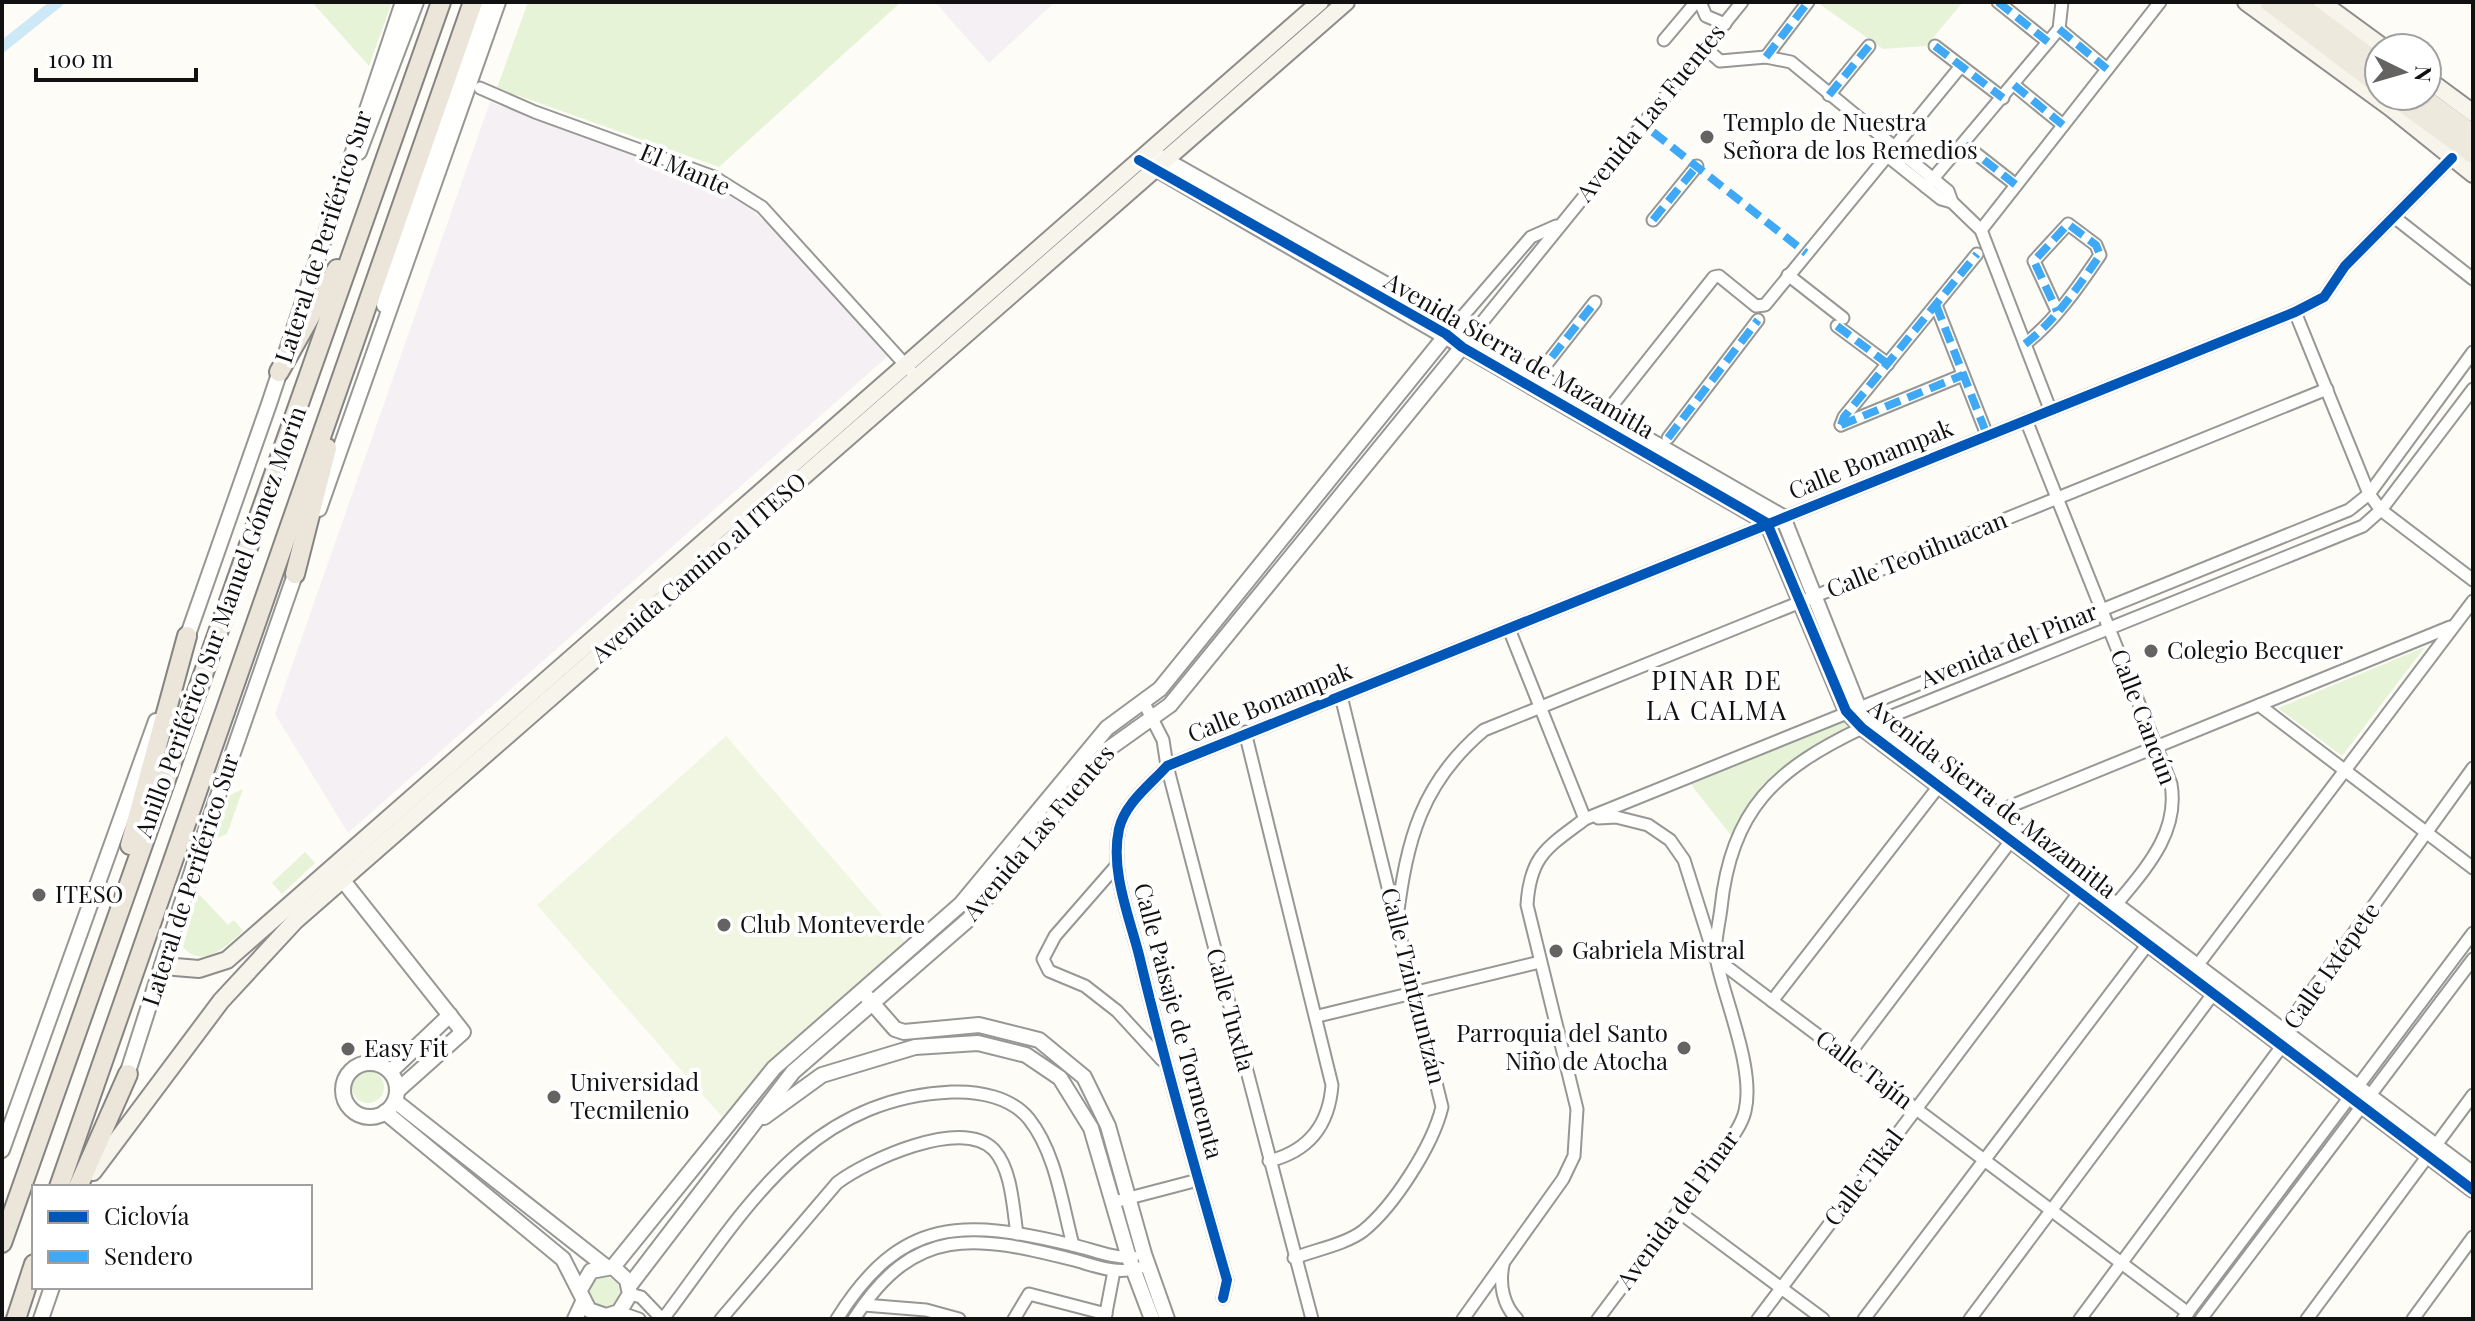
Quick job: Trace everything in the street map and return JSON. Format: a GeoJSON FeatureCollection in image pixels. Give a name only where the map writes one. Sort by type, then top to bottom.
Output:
{"type":"FeatureCollection","features":[{"type":"Feature","properties":{"kind":"highway","name":"Anillo Periférico Sur Manuel Gómez Morín"},"geometry":{"type":"LineString","coordinates":[[2,1243],[441,2]]}},
{"type":"Feature","properties":{"kind":"highway","name":"Anillo Periférico Sur Manuel Gómez Morín"},"geometry":{"type":"LineString","coordinates":[[60,1185],[473,2]]}},
{"type":"Feature","properties":{"kind":"highway"},"geometry":{"type":"LineString","coordinates":[[279,372],[361,229]]}},
{"type":"Feature","properties":{"kind":"highway"},"geometry":{"type":"LineString","coordinates":[[295,574],[358,325]]}},
{"type":"Feature","properties":{"kind":"highway"},"geometry":{"type":"LineString","coordinates":[[91,985],[187,636]]}},
{"type":"Feature","properties":{"kind":"highway"},"geometry":{"type":"LineString","coordinates":[[79,1185],[128,1074]]}},
{"type":"Feature","properties":{"kind":"highway"},"geometry":{"type":"LineString","coordinates":[[18,1319],[32,1271]]}},
{"type":"Feature","properties":{"kind":"highway"},"geometry":{"type":"LineString","coordinates":[[18,1319],[32,1289]]}},
{"type":"Feature","properties":{"kind":"main road","name":"Avenida Camino al ITESO"},"geometry":{"type":"LineString","coordinates":[[911,372],[1144,156],[1320,2]]}},
{"type":"Feature","properties":{"kind":"main road","name":"Avenida Camino al ITESO"},"geometry":{"type":"LineString","coordinates":[[163,966],[199,969],[227,960],[338,874],[911,372],[1161,164],[1346,2]]}},
{"type":"Feature","properties":{"kind":"main road"},"geometry":{"type":"LineString","coordinates":[[2246,2],[2473,174]]}},
{"type":"Feature","properties":{"kind":"main road"},"geometry":{"type":"LineString","coordinates":[[2269,2],[2363,73]]}},
{"type":"Feature","properties":{"kind":"main road"},"geometry":{"type":"LineString","coordinates":[[2295,2],[2363,52]]}},
{"type":"Feature","properties":{"kind":"main road"},"geometry":{"type":"LineString","coordinates":[[2321,2],[2363,33]]}},
{"type":"Feature","properties":{"kind":"main road"},"geometry":{"type":"LineString","coordinates":[[2339,55],[2350,78]]}},
{"type":"Feature","properties":{"kind":"main road"},"geometry":{"type":"LineString","coordinates":[[2443,90],[2472,110]]}},
{"type":"Feature","properties":{"kind":"main road"},"geometry":{"type":"LineString","coordinates":[[2415,112],[2473,154]]}},
{"type":"Feature","properties":{"kind":"main road"},"geometry":{"type":"LineString","coordinates":[[2443,112],[2473,134]]}},
{"type":"Feature","properties":{"kind":"main road","name":"Avenida Camino al ITESO"},"geometry":{"type":"LineString","coordinates":[[90,1180],[221,1001],[338,874]]}},
{"type":"Feature","properties":{"kind":"street","name":"Lateral de Periférico Sur"},"geometry":{"type":"LineString","coordinates":[[2,1150],[187,636],[403,2]]}},
{"type":"Feature","properties":{"kind":"street"},"geometry":{"type":"LineString","coordinates":[[334,203],[368,135],[416,2]]}},
{"type":"Feature","properties":{"kind":"street"},"geometry":{"type":"LineString","coordinates":[[369,372],[392,272],[488,2]]}},
{"type":"Feature","properties":{"kind":"street"},"geometry":{"type":"LineString","coordinates":[[369,372],[498,2]]}},
{"type":"Feature","properties":{"kind":"street"},"geometry":{"type":"LineString","coordinates":[[1698,2],[1706,16],[1725,24]]}},
{"type":"Feature","properties":{"kind":"street","name":"Avenida Las Fuentes"},"geometry":{"type":"LineString","coordinates":[[1664,40],[1698,2]]}},
{"type":"Feature","properties":{"kind":"street","name":"Avenida Las Fuentes"},"geometry":{"type":"LineString","coordinates":[[609,1267],[774,1068],[969,919],[1107,750],[1170,705],[1742,2]]}},
{"type":"Feature","properties":{"kind":"street"},"geometry":{"type":"LineString","coordinates":[[1766,57],[1808,2]]}},
{"type":"Feature","properties":{"kind":"street"},"geometry":{"type":"LineString","coordinates":[[1998,2],[2048,42]]}},
{"type":"Feature","properties":{"kind":"street"},"geometry":{"type":"LineString","coordinates":[[1926,187],[1965,145],[2059,29],[2062,2]]}},
{"type":"Feature","properties":{"kind":"street"},"geometry":{"type":"LineString","coordinates":[[1981,230],[2160,2]]}},
{"type":"Feature","properties":{"kind":"street"},"geometry":{"type":"LineString","coordinates":[[2059,29],[2107,69]]}},
{"type":"Feature","properties":{"kind":"street"},"geometry":{"type":"LineString","coordinates":[[1829,95],[1869,46]]}},
{"type":"Feature","properties":{"kind":"street"},"geometry":{"type":"LineString","coordinates":[[1935,46],[2003,98]]}},
{"type":"Feature","properties":{"kind":"street"},"geometry":{"type":"LineString","coordinates":[[1704,47],[1720,61],[1766,57],[1791,62],[1935,178],[1948,191],[1952,202]]}},
{"type":"Feature","properties":{"kind":"street"},"geometry":{"type":"LineString","coordinates":[[1601,420],[1714,277],[1719,276],[1760,307],[1961,66]]}},
{"type":"Feature","properties":{"kind":"street"},"geometry":{"type":"LineString","coordinates":[[2014,85],[2063,125]]}},
{"type":"Feature","properties":{"kind":"street","name":"El Mante"},"geometry":{"type":"LineString","coordinates":[[480,88],[535,112],[714,177],[762,207],[911,372]]}},
{"type":"Feature","properties":{"kind":"street"},"geometry":{"type":"LineString","coordinates":[[1965,145],[2016,185]]}},
{"type":"Feature","properties":{"kind":"street"},"geometry":{"type":"LineString","coordinates":[[1886,155],[1926,187],[1952,202],[1981,230],[2050,409]]}},
{"type":"Feature","properties":{"kind":"street","name":"Avenida Sierra de Mazamitla"},"geometry":{"type":"LineString","coordinates":[[1144,156],[1451,329],[1466,342],[1601,420],[1767,523],[1808,599]]}},
{"type":"Feature","properties":{"kind":"street","name":"Calle Bonampak"},"geometry":{"type":"LineString","coordinates":[[1167,766],[1245,732],[1509,629],[2295,312],[2324,297],[2345,266],[2452,158]]}},
{"type":"Feature","properties":{"kind":"street"},"geometry":{"type":"LineString","coordinates":[[1653,220],[1697,166]]}},
{"type":"Feature","properties":{"kind":"street"},"geometry":{"type":"LineString","coordinates":[[2394,217],[2473,279]]}},
{"type":"Feature","properties":{"kind":"street","name":"Avenida Las Fuentes"},"geometry":{"type":"LineString","coordinates":[[630,1290],[747,1129],[793,1072],[961,904],[1107,728],[1160,689],[1451,329],[1531,237],[1560,224]]}},
{"type":"Feature","properties":{"kind":"street"},"geometry":{"type":"LineString","coordinates":[[2025,344],[2039,333],[2057,311],[2100,255],[2096,245],[2071,224],[2065,225],[2034,261],[2057,311]]}},
{"type":"Feature","properties":{"kind":"street"},"geometry":{"type":"LineString","coordinates":[[1963,375],[1841,425],[1844,417],[1977,254]]}},
{"type":"Feature","properties":{"kind":"street"},"geometry":{"type":"LineString","coordinates":[[1788,275],[1888,364]]}},
{"type":"Feature","properties":{"kind":"street"},"geometry":{"type":"LineString","coordinates":[[1537,376],[1595,302]]}},
{"type":"Feature","properties":{"kind":"street"},"geometry":{"type":"LineString","coordinates":[[1936,305],[1987,435]]}},
{"type":"Feature","properties":{"kind":"street"},"geometry":{"type":"LineString","coordinates":[[2295,312],[2369,494],[2381,510],[2473,580]]}},
{"type":"Feature","properties":{"kind":"street"},"geometry":{"type":"LineString","coordinates":[[1668,438],[1758,320]]}},
{"type":"Feature","properties":{"kind":"street","name":"Avenida Sierra de Mazamitla"},"geometry":{"type":"LineString","coordinates":[[1466,342],[1537,376],[1601,420],[1783,517],[1808,599],[1852,708],[1869,726],[1939,786],[2014,836],[2432,1151],[2473,1190]]}},
{"type":"Feature","properties":{"kind":"street","name":"Avenida del Pinar"},"geometry":{"type":"LineString","coordinates":[[1463,1319],[1563,1179],[1574,1156],[1578,1133],[1577,1109],[1527,905],[1530,875],[1545,849],[1585,819],[1852,708],[2349,510],[2369,494],[2473,352]]}},
{"type":"Feature","properties":{"kind":"street","name":"Lateral de Periférico Sur"},"geometry":{"type":"LineString","coordinates":[[90,1180],[128,1074],[196,859],[369,372]]}},
{"type":"Feature","properties":{"kind":"street","name":"Calle Teotihuacan"},"geometry":{"type":"LineString","coordinates":[[1397,918],[1411,834],[1445,768],[1484,730],[2327,389]]}},
{"type":"Feature","properties":{"kind":"street","name":"Avenida del Pinar"},"geometry":{"type":"LineString","coordinates":[[1598,1319],[1679,1212],[1742,1121],[1747,1103],[1746,1077],[1715,958],[1727,867],[1753,809],[1775,783],[1800,760],[1869,726],[2363,526],[2381,510],[2473,389]]}},
{"type":"Feature","properties":{"kind":"street","name":"Calle Cancún"},"geometry":{"type":"LineString","coordinates":[[2026,420],[2171,784],[2171,826],[2163,842],[2112,910]]}},
{"type":"Feature","properties":{"kind":"street"},"geometry":{"type":"LineString","coordinates":[[2197,966],[2450,627],[2473,601]]}},
{"type":"Feature","properties":{"kind":"street"},"geometry":{"type":"LineString","coordinates":[[1994,813],[2450,627]]}},
{"type":"Feature","properties":{"kind":"street"},"geometry":{"type":"LineString","coordinates":[[1509,629],[1585,819],[1616,817],[1638,822],[1658,830],[1670,840],[1684,860],[1715,958]]}},
{"type":"Feature","properties":{"kind":"street","name":"Calle Tzintzuntzán"},"geometry":{"type":"LineString","coordinates":[[1294,1258],[1362,1232],[1396,1193],[1431,1141],[1442,1107],[1341,696]]}},
{"type":"Feature","properties":{"kind":"street","name":"Calle Tuxtla"},"geometry":{"type":"LineString","coordinates":[[1144,703],[1163,740],[1167,766],[1312,1319]]}},
{"type":"Feature","properties":{"kind":"street"},"geometry":{"type":"LineString","coordinates":[[2259,705],[2473,868]]}},
{"type":"Feature","properties":{"kind":"street","name":"Avenida Sierra de Mazamitla"},"geometry":{"type":"LineString","coordinates":[[1869,726],[1994,813],[2014,836]]}},
{"type":"Feature","properties":{"kind":"street"},"geometry":{"type":"LineString","coordinates":[[1245,732],[1318,1016],[1332,1085],[1326,1116],[1306,1145],[1269,1161]]}},
{"type":"Feature","properties":{"kind":"street","name":"Calle Paisaje de Tormemta"},"geometry":{"type":"LineString","coordinates":[[1167,766],[1130,805],[1124,816],[1119,829],[1117,865],[1164,1062],[1227,1280],[1223,1298]]}},
{"type":"Feature","properties":{"kind":"street","name":"Calle Ixtépete"},"geometry":{"type":"LineString","coordinates":[[2080,1319],[2473,768]]}},
{"type":"Feature","properties":{"kind":"street"},"geometry":{"type":"LineString","coordinates":[[1772,1001],[1939,786]]}},
{"type":"Feature","properties":{"kind":"street"},"geometry":{"type":"LineString","coordinates":[[1847,1057],[2014,836]]}},
{"type":"Feature","properties":{"kind":"street","name":"Calle Paisaje de Tormemta"},"geometry":{"type":"LineString","coordinates":[[1117,865],[1055,936],[1043,959],[1049,971],[1085,986],[1117,1011],[1164,1062]]}},
{"type":"Feature","properties":{"kind":"street"},"geometry":{"type":"LineString","coordinates":[[338,874],[463,1032],[392,1101],[370,1117],[354,1112],[343,1089],[350,1072],[357,1066],[375,1063],[391,1071]]}},
{"type":"Feature","properties":{"kind":"street","name":"Calle Tikal"},"geometry":{"type":"LineString","coordinates":[[1758,1319],[2083,888]]}},
{"type":"Feature","properties":{"kind":"street"},"geometry":{"type":"LineString","coordinates":[[2186,1316],[2473,933]]}},
{"type":"Feature","properties":{"kind":"street"},"geometry":{"type":"LineString","coordinates":[[1864,1319],[2152,940]]}},
{"type":"Feature","properties":{"kind":"street","name":"Avenida Sierra de Mazamitla"},"geometry":{"type":"LineString","coordinates":[[2152,940],[2197,966],[2217,989]]}},
{"type":"Feature","properties":{"kind":"street","name":"Calle Tajín"},"geometry":{"type":"LineString","coordinates":[[1715,958],[2122,1263],[2186,1316]]}},
{"type":"Feature","properties":{"kind":"street"},"geometry":{"type":"LineString","coordinates":[[2201,1319],[2368,1102],[2473,959]]}},
{"type":"Feature","properties":{"kind":"street"},"geometry":{"type":"LineString","coordinates":[[1318,1016],[1540,962]]}},
{"type":"Feature","properties":{"kind":"street"},"geometry":{"type":"LineString","coordinates":[[1970,1319],[2217,989]]}},
{"type":"Feature","properties":{"kind":"street"},"geometry":{"type":"LineString","coordinates":[[868,999],[895,1029],[904,1032],[979,1025],[1039,1040],[1084,1077],[1108,1126],[1121,1200],[1152,1319]]}},
{"type":"Feature","properties":{"kind":"street"},"geometry":{"type":"LineString","coordinates":[[450,1015],[391,1071],[392,1101],[563,1259],[589,1310],[639,1319]]}},
{"type":"Feature","properties":{"kind":"street"},"geometry":{"type":"LineString","coordinates":[[747,1129],[822,1075],[915,1047],[978,1043],[1026,1055],[1060,1078],[1091,1128],[1121,1200]]}},
{"type":"Feature","properties":{"kind":"street"},"geometry":{"type":"LineString","coordinates":[[392,1101],[609,1267],[624,1275],[630,1290],[662,1319],[737,1221],[803,1146],[852,1117],[931,1093],[959,1092],[992,1097],[1018,1108],[1030,1120],[1053,1168],[1073,1245]]}},
{"type":"Feature","properties":{"kind":"street"},"geometry":{"type":"LineString","coordinates":[[2307,1319],[2473,1095]]}},
{"type":"Feature","properties":{"kind":"street"},"geometry":{"type":"LineString","coordinates":[[721,1319],[837,1183],[856,1169],[909,1147],[954,1139],[978,1141],[992,1148],[1006,1176],[1017,1234]]}},
{"type":"Feature","properties":{"kind":"street","name":"Avenida Sierra de Mazamitla"},"geometry":{"type":"LineString","coordinates":[[2432,1151],[2473,1174]]}},
{"type":"Feature","properties":{"kind":"street"},"geometry":{"type":"LineString","coordinates":[[1121,1200],[1198,1180]]}},
{"type":"Feature","properties":{"kind":"street"},"geometry":{"type":"LineString","coordinates":[[1679,1212],[1823,1319]]}},
{"type":"Feature","properties":{"kind":"street"},"geometry":{"type":"LineString","coordinates":[[837,1319],[865,1277],[908,1243],[933,1233],[983,1236],[1017,1234],[1139,1262],[1167,1319]]}},
{"type":"Feature","properties":{"kind":"street"},"geometry":{"type":"LineString","coordinates":[[854,1319],[881,1281],[910,1258],[983,1236],[1114,1271],[1139,1262]]}},
{"type":"Feature","properties":{"kind":"street"},"geometry":{"type":"LineString","coordinates":[[2413,1319],[2473,1237]]}},
{"type":"Feature","properties":{"kind":"street"},"geometry":{"type":"LineString","coordinates":[[1504,1261],[1500,1279],[1508,1305],[1517,1319]]}},
{"type":"Feature","properties":{"kind":"street"},"geometry":{"type":"LineString","coordinates":[[575,1319],[586,1275],[609,1267]]}},
{"type":"Feature","properties":{"kind":"street"},"geometry":{"type":"LineString","coordinates":[[1014,1319],[1029,1294],[1106,1316],[1114,1271]]}},
{"type":"Feature","properties":{"kind":"street"},"geometry":{"type":"LineString","coordinates":[[41,1319],[51,1289]]}},
{"type":"Feature","properties":{"kind":"street"},"geometry":{"type":"LineString","coordinates":[[609,1316],[630,1290]]}},
{"type":"Feature","properties":{"kind":"street"},"geometry":{"type":"LineString","coordinates":[[864,1305],[926,1310],[959,1319]]}},
{"type":"Feature","properties":{"kind":"shaded area"},"geometry":{"type":"Polygon","coordinates":[[[935,2],[1055,2],[989,63],[935,2]]]}},
{"type":"Feature","properties":{"kind":"shaded area"},"geometry":{"type":"Polygon","coordinates":[[[490,102],[691,175],[750,208],[797,250],[888,356],[348,833],[275,714],[490,102]]]}},
{"type":"Feature","properties":{"kind":"green space"},"geometry":{"type":"Polygon","coordinates":[[[312,2],[392,2],[369,66],[312,2]]]}},
{"type":"Feature","properties":{"kind":"green space"},"geometry":{"type":"Polygon","coordinates":[[[528,2],[901,2],[719,167],[497,88],[528,2]]]}},
{"type":"Feature","properties":{"kind":"green space"},"geometry":{"type":"Polygon","coordinates":[[[1963,2],[1926,46],[1883,49],[1818,3],[1963,2]]]}},
{"type":"Feature","properties":{"kind":"green space"},"geometry":{"type":"Polygon","coordinates":[[[2425,647],[2342,756],[2278,708],[2425,647]]]}},
{"type":"Feature","properties":{"kind":"green space"},"geometry":{"type":"Polygon","coordinates":[[[1846,715],[1857,727],[1816,745],[1783,770],[1756,801],[1733,838],[1689,782],[1846,715]]]}},
{"type":"Feature","properties":{"kind":"green space","name":"Club Monteverde"},"geometry":{"type":"Polygon","coordinates":[[[726,736],[908,945],[764,1070],[722,1117],[537,905],[726,736]]]}},
{"type":"Feature","properties":{"kind":"green space"},"geometry":{"type":"Polygon","coordinates":[[[243,789],[227,834],[215,839],[230,795],[243,789]]]}},
{"type":"Feature","properties":{"kind":"green space"},"geometry":{"type":"Polygon","coordinates":[[[305,852],[315,863],[282,894],[272,883],[305,852]]]}},
{"type":"Feature","properties":{"kind":"green space"},"geometry":{"type":"Polygon","coordinates":[[[198,893],[228,925],[234,920],[243,931],[222,949],[206,956],[190,954],[183,947],[198,893]]]}},
{"type":"Feature","properties":{"kind":"green space"},"geometry":{"type":"Polygon","coordinates":[[[368,1071],[380,1075],[384,1087],[380,1099],[368,1103],[356,1099],[352,1087],[356,1075],[368,1071]]]}},
{"type":"Feature","properties":{"kind":"green space"},"geometry":{"type":"Polygon","coordinates":[[[605,1277],[616,1281],[620,1292],[616,1303],[605,1307],[594,1303],[590,1292],[594,1281],[605,1277]]]}},
{"type":"Feature","properties":{"kind":"waterway"},"geometry":{"type":"LineString","coordinates":[[2,47],[58,2]]}},
{"type":"Feature","properties":{"kind":"marked path"},"geometry":{"type":"LineString","coordinates":[[1766,57],[1808,2]]}},
{"type":"Feature","properties":{"kind":"marked path"},"geometry":{"type":"LineString","coordinates":[[1998,2],[2048,42]]}},
{"type":"Feature","properties":{"kind":"marked path"},"geometry":{"type":"LineString","coordinates":[[2059,29],[2107,69]]}},
{"type":"Feature","properties":{"kind":"marked path"},"geometry":{"type":"LineString","coordinates":[[1829,95],[1869,46]]}},
{"type":"Feature","properties":{"kind":"marked path"},"geometry":{"type":"LineString","coordinates":[[1935,46],[2003,98]]}},
{"type":"Feature","properties":{"kind":"marked path"},"geometry":{"type":"LineString","coordinates":[[2014,85],[2063,125]]}},
{"type":"Feature","properties":{"kind":"marked path"},"geometry":{"type":"LineString","coordinates":[[1653,132],[1806,253]]}},
{"type":"Feature","properties":{"kind":"marked path"},"geometry":{"type":"LineString","coordinates":[[1965,145],[2016,185]]}},
{"type":"Feature","properties":{"kind":"marked path"},"geometry":{"type":"LineString","coordinates":[[1653,220],[1697,166]]}},
{"type":"Feature","properties":{"kind":"marked path"},"geometry":{"type":"LineString","coordinates":[[2025,344],[2056,314],[2100,255],[2096,245],[2068,224],[2034,261],[2057,311]]}},
{"type":"Feature","properties":{"kind":"marked path"},"geometry":{"type":"LineString","coordinates":[[1841,425],[1844,417],[1977,254]]}},
{"type":"Feature","properties":{"kind":"marked path"},"geometry":{"type":"LineString","coordinates":[[1537,376],[1595,302]]}},
{"type":"Feature","properties":{"kind":"marked path"},"geometry":{"type":"LineString","coordinates":[[1936,305],[1987,435]]}},
{"type":"Feature","properties":{"kind":"marked path"},"geometry":{"type":"LineString","coordinates":[[1668,438],[1758,320]]}},
{"type":"Feature","properties":{"kind":"marked path"},"geometry":{"type":"LineString","coordinates":[[1837,326],[1888,364]]}},
{"type":"Feature","properties":{"kind":"marked path"},"geometry":{"type":"LineString","coordinates":[[1841,425],[1963,375]]}},
{"type":"Feature","properties":{"kind":"cycle path"},"geometry":{"type":"LineString","coordinates":[[1223,1298],[1227,1280],[1159,1037],[1122,893],[1117,860],[1122,820],[1139,795],[1167,766],[2295,312],[2324,297],[2345,266],[2452,158]]}},
{"type":"Feature","properties":{"kind":"cycle path"},"geometry":{"type":"LineString","coordinates":[[1139,160],[1446,334],[1462,347],[1767,523],[1846,711],[1862,728],[2473,1190]]}},
{"type":"Feature","properties":{"kind":"place","name":"Templo de Nuestra Señora de los Remedios"},"geometry":{"type":"Point","coordinates":[1707,137]}},
{"type":"Feature","properties":{"kind":"place","name":"Colegio Becquer"},"geometry":{"type":"Point","coordinates":[2151,651]}},
{"type":"Feature","properties":{"kind":"place","name":"ITESO"},"geometry":{"type":"Point","coordinates":[39,895]}},
{"type":"Feature","properties":{"kind":"place","name":"Club Monteverde"},"geometry":{"type":"Point","coordinates":[724,925]}},
{"type":"Feature","properties":{"kind":"place","name":"Gabriela Mistral"},"geometry":{"type":"Point","coordinates":[1556,951]}},
{"type":"Feature","properties":{"kind":"place","name":"Parroquia del Santo Niño de Atocha"},"geometry":{"type":"Point","coordinates":[1684,1048]}},
{"type":"Feature","properties":{"kind":"place","name":"Easy Fit"},"geometry":{"type":"Point","coordinates":[348,1049]}},
{"type":"Feature","properties":{"kind":"place","name":"Universidad Tecmilenio"},"geometry":{"type":"Point","coordinates":[554,1097]}},
{"type":"Feature","properties":{"kind":"district","name":"PINAR DE LA CALMA"},"geometry":{"type":"Point","coordinates":[1717,696]}}]}
